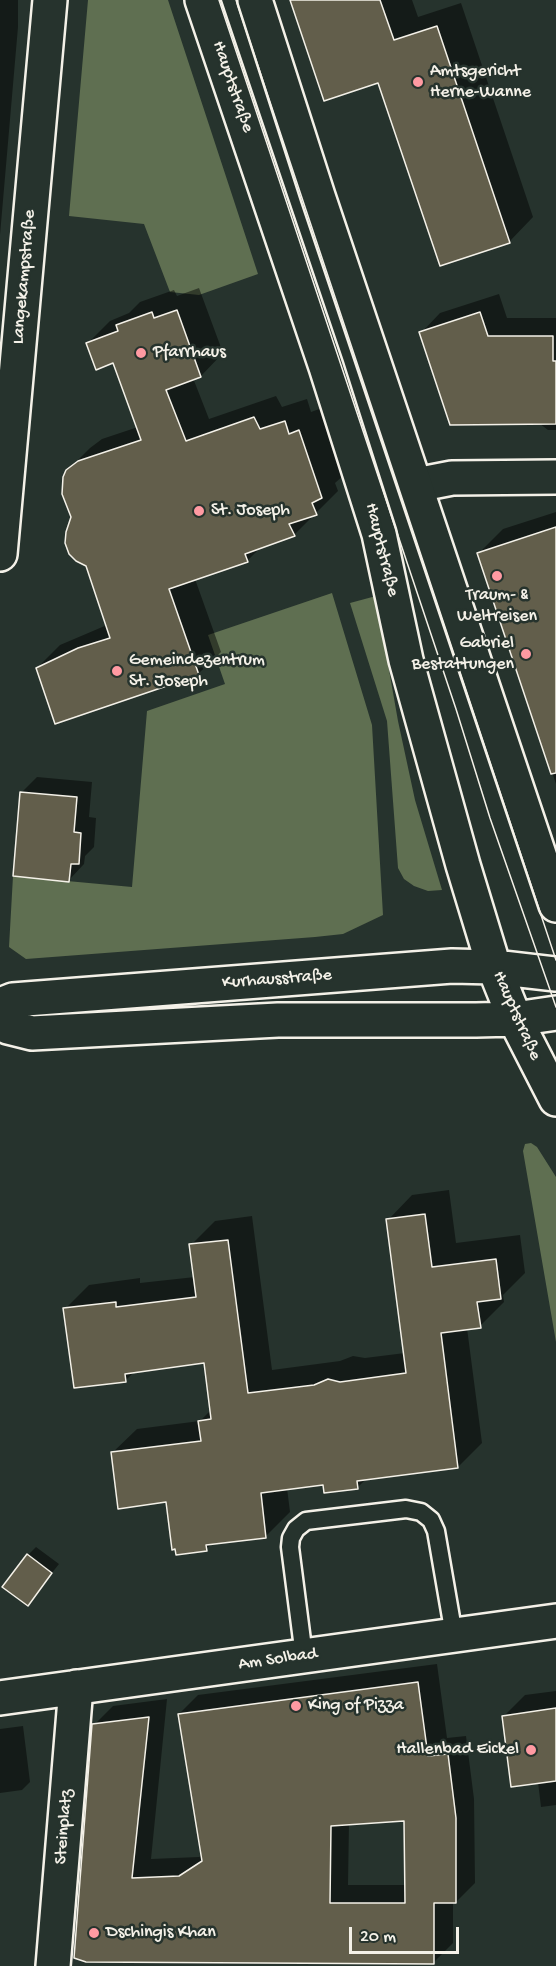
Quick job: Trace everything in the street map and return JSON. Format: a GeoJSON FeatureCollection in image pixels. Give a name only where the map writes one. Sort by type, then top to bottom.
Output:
{"type":"FeatureCollection","features":[{"type":"Feature","properties":{"kind":"street","name":"Langekampstraße"},"geometry":{"type":"LineString","coordinates":[[0,554],[3,495],[50,0]]}},
{"type":"Feature","properties":{"kind":"street","name":"Hauptstraße"},"geometry":{"type":"LineString","coordinates":[[202,0],[326,367],[379,534],[406,660],[494,967],[515,1018],[556,1099]]}},
{"type":"Feature","properties":{"kind":"street"},"geometry":{"type":"LineString","coordinates":[[255,0],[318,196],[556,905]]}},
{"type":"Feature","properties":{"kind":"street"},"geometry":{"type":"LineString","coordinates":[[416,485],[452,478],[556,477]]}},
{"type":"Feature","properties":{"kind":"street","name":"Kurhausstraße"},"geometry":{"type":"LineString","coordinates":[[0,1005],[13,1000],[442,967],[494,967],[552,992]]}},
{"type":"Feature","properties":{"kind":"street","name":"Kurhausstraße"},"geometry":{"type":"LineString","coordinates":[[0,1023],[32,1033],[278,1020],[515,1018],[552,992]]}},
{"type":"Feature","properties":{"kind":"street","name":"Am Solbad"},"geometry":{"type":"LineString","coordinates":[[0,1698],[556,1622]]}},
{"type":"Feature","properties":{"kind":"street","name":"Steinplatz"},"geometry":{"type":"LineString","coordinates":[[53,1966],[76,1687]]}},
{"type":"Feature","properties":{"kind":"lane"},"geometry":{"type":"LineString","coordinates":[[304,1656],[290,1547],[296,1529],[306,1521],[406,1509],[421,1512],[430,1520],[436,1531],[454,1635]]}},
{"type":"Feature","properties":{"kind":"green space"},"geometry":{"type":"Polygon","coordinates":[[[88,0],[168,0],[258,274],[199,295],[170,292],[144,224],[69,216],[88,0]]]}},
{"type":"Feature","properties":{"kind":"green space"},"geometry":{"type":"Polygon","coordinates":[[[332,593],[372,725],[383,915],[343,934],[315,937],[26,959],[9,947],[13,876],[132,887],[147,711],[225,684],[208,635],[332,593]]]}},
{"type":"Feature","properties":{"kind":"green space"},"geometry":{"type":"Polygon","coordinates":[[[376,596],[398,721],[415,800],[442,890],[428,891],[414,886],[404,879],[398,868],[387,721],[350,603],[376,596]]]}},
{"type":"Feature","properties":{"kind":"green space"},"geometry":{"type":"Polygon","coordinates":[[[531,1143],[537,1147],[556,1177],[556,1342],[523,1151],[525,1144],[531,1143]]]}},
{"type":"Feature","properties":{"kind":"building"},"geometry":{"type":"Polygon","coordinates":[[[290,0],[380,0],[394,40],[437,26],[510,243],[440,266],[378,83],[324,101],[290,0]]]}},
{"type":"Feature","properties":{"kind":"building","name":"St. Joseph"},"geometry":{"type":"Polygon","coordinates":[[[177,310],[201,377],[166,390],[186,441],[254,417],[260,429],[285,421],[289,434],[299,430],[322,498],[312,503],[317,515],[289,524],[295,536],[245,554],[248,562],[169,589],[199,675],[55,724],[36,668],[78,648],[110,638],[86,566],[69,554],[65,543],[71,517],[62,494],[63,477],[66,470],[78,461],[141,440],[113,363],[96,370],[86,343],[118,331],[116,325],[152,312],[154,318],[177,310]]]}},
{"type":"Feature","properties":{"kind":"building"},"geometry":{"type":"Polygon","coordinates":[[[480,312],[488,336],[553,336],[553,361],[556,361],[556,424],[450,425],[419,332],[480,312]]]}},
{"type":"Feature","properties":{"kind":"building"},"geometry":{"type":"Polygon","coordinates":[[[556,527],[556,773],[551,774],[477,553],[556,527]]]}},
{"type":"Feature","properties":{"kind":"building"},"geometry":{"type":"Polygon","coordinates":[[[20,792],[77,797],[74,832],[81,833],[79,864],[71,864],[69,882],[13,876],[20,792]]]}},
{"type":"Feature","properties":{"kind":"building"},"geometry":{"type":"Polygon","coordinates":[[[425,1214],[432,1267],[496,1259],[501,1299],[477,1302],[481,1328],[441,1333],[458,1468],[357,1481],[358,1489],[324,1493],[323,1485],[261,1493],[266,1538],[206,1545],[207,1551],[176,1555],[175,1549],[172,1550],[166,1502],[118,1509],[111,1452],[201,1441],[198,1421],[211,1419],[204,1363],[125,1374],[126,1382],[74,1388],[63,1308],[116,1302],[116,1307],[196,1297],[189,1244],[228,1240],[248,1393],[314,1385],[328,1379],[340,1382],[406,1373],[386,1219],[425,1214]]]}},
{"type":"Feature","properties":{"kind":"building"},"geometry":{"type":"Polygon","coordinates":[[[27,1554],[52,1573],[28,1606],[2,1587],[27,1554]]]}},
{"type":"Feature","properties":{"kind":"building"},"geometry":{"type":"Polygon","coordinates":[[[418,1682],[428,1756],[448,1754],[456,1818],[456,1903],[434,1903],[434,1964],[86,1962],[74,1958],[92,1724],[149,1717],[132,1878],[179,1876],[202,1861],[178,1714],[418,1682]],[[404,1821],[331,1826],[330,1903],[405,1903],[404,1821]]]}},
{"type":"Feature","properties":{"kind":"building","name":"Hallenbad Eickel"},"geometry":{"type":"Polygon","coordinates":[[[556,1708],[556,1781],[511,1787],[502,1716],[556,1708]]]}},
{"type":"Feature","properties":{"kind":"tram line"},"geometry":{"type":"LineString","coordinates":[[219,0],[456,709],[490,818],[556,1007]]}},
{"type":"Feature","properties":{"kind":"tram line"},"geometry":{"type":"LineString","coordinates":[[236,0],[556,960]]}},
{"type":"Feature","properties":{"kind":"place","name":"Amtsgericht Herne-Wanne"},"geometry":{"type":"Point","coordinates":[418,82]}},
{"type":"Feature","properties":{"kind":"place","name":"Pfarrhaus"},"geometry":{"type":"Point","coordinates":[141,353]}},
{"type":"Feature","properties":{"kind":"place","name":"St. Joseph"},"geometry":{"type":"Point","coordinates":[199,511]}},
{"type":"Feature","properties":{"kind":"place","name":"Traum- & Weltreisen"},"geometry":{"type":"Point","coordinates":[497,576]}},
{"type":"Feature","properties":{"kind":"place","name":"Gabriel Bestattungen"},"geometry":{"type":"Point","coordinates":[526,654]}},
{"type":"Feature","properties":{"kind":"place","name":"Gemeindezentrum St. Joseph"},"geometry":{"type":"Point","coordinates":[117,671]}},
{"type":"Feature","properties":{"kind":"place","name":"King of Pizza"},"geometry":{"type":"Point","coordinates":[296,1706]}},
{"type":"Feature","properties":{"kind":"place","name":"Hallenbad Eickel"},"geometry":{"type":"Point","coordinates":[531,1750]}},
{"type":"Feature","properties":{"kind":"place","name":"Dschingis Khan"},"geometry":{"type":"Point","coordinates":[94,1933]}}]}
